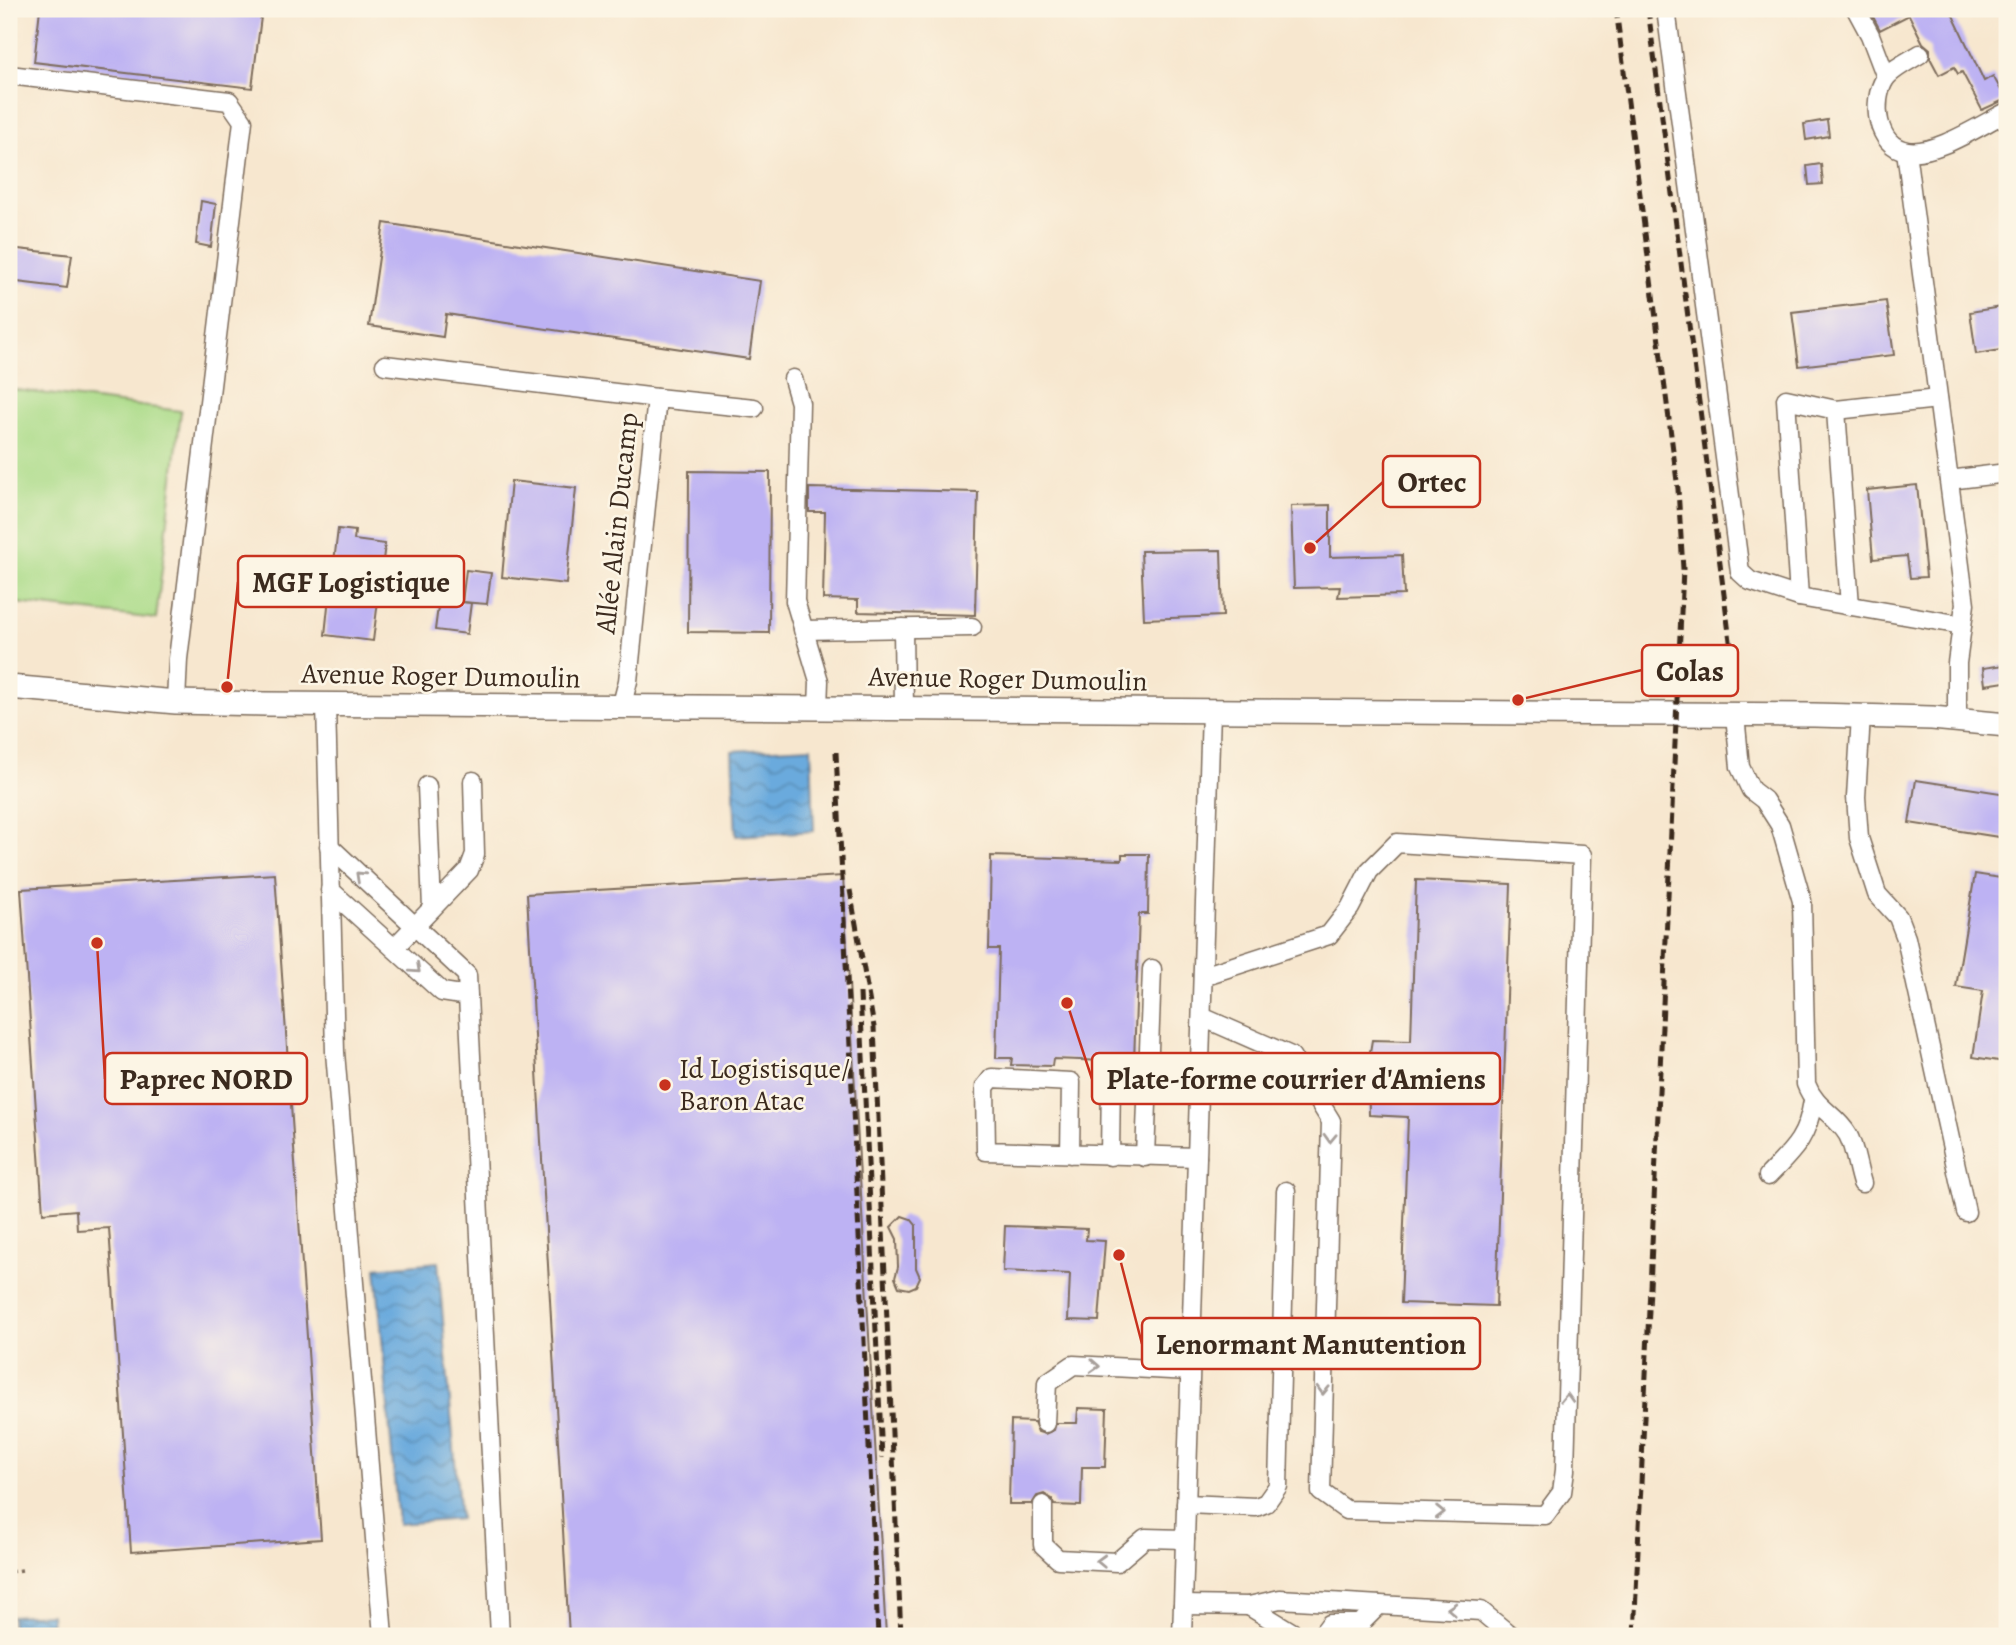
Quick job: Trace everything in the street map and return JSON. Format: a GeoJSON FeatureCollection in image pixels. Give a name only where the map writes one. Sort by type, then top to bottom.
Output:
{"type":"FeatureCollection","features":[{"type":"Feature","properties":{"kind":"main road","name":"Avenue Roger Dumoulin"},"geometry":{"type":"LineString","coordinates":[[9,687],[176,702],[326,705],[1861,716],[2007,725]]}},
{"type":"Feature","properties":{"kind":"street"},"geometry":{"type":"LineString","coordinates":[[1666,9],[1740,572],[1750,581],[1799,597],[1962,625]]}},
{"type":"Feature","properties":{"kind":"street"},"geometry":{"type":"LineString","coordinates":[[1856,9],[1870,35],[1886,77]]}},
{"type":"Feature","properties":{"kind":"street"},"geometry":{"type":"LineString","coordinates":[[1920,54],[1886,77],[1877,94],[1878,119],[1888,142],[1906,151],[1933,149],[2007,112]]}},
{"type":"Feature","properties":{"kind":"street"},"geometry":{"type":"LineString","coordinates":[[9,75],[229,101],[243,121],[178,659],[176,702]]}},
{"type":"Feature","properties":{"kind":"street"},"geometry":{"type":"LineString","coordinates":[[1906,151],[1965,604],[1957,663],[1957,720]]}},
{"type":"Feature","properties":{"kind":"street"},"geometry":{"type":"LineString","coordinates":[[385,365],[657,398]]}},
{"type":"Feature","properties":{"kind":"street"},"geometry":{"type":"LineString","coordinates":[[793,380],[800,403],[794,601],[819,681],[818,708]]}},
{"type":"Feature","properties":{"kind":"street","name":"Allée Alain Ducamp"},"geometry":{"type":"LineString","coordinates":[[621,708],[628,681],[657,398],[754,408]]}},
{"type":"Feature","properties":{"kind":"street"},"geometry":{"type":"LineString","coordinates":[[1799,597],[1786,399],[1836,411],[1938,399]]}},
{"type":"Feature","properties":{"kind":"street"},"geometry":{"type":"LineString","coordinates":[[1836,411],[1850,606]]}},
{"type":"Feature","properties":{"kind":"street"},"geometry":{"type":"LineString","coordinates":[[1949,480],[2007,472]]}},
{"type":"Feature","properties":{"kind":"street"},"geometry":{"type":"LineString","coordinates":[[803,630],[972,626]]}},
{"type":"Feature","properties":{"kind":"street"},"geometry":{"type":"LineString","coordinates":[[904,628],[904,708]]}},
{"type":"Feature","properties":{"kind":"street"},"geometry":{"type":"LineString","coordinates":[[326,705],[335,1052],[383,1636]]}},
{"type":"Feature","properties":{"kind":"street"},"geometry":{"type":"LineString","coordinates":[[1182,1636],[1211,711]]}},
{"type":"Feature","properties":{"kind":"street"},"geometry":{"type":"LineString","coordinates":[[1735,715],[1740,767],[1751,790],[1764,800],[1780,825],[1802,901],[1806,1084],[1812,1101],[1809,1126],[1800,1143],[1768,1176]]}},
{"type":"Feature","properties":{"kind":"street"},"geometry":{"type":"LineString","coordinates":[[1861,716],[1856,797],[1859,838],[1877,894],[1898,917],[1906,938],[1966,1212]]}},
{"type":"Feature","properties":{"kind":"street"},"geometry":{"type":"LineString","coordinates":[[394,948],[469,870],[475,854],[473,781]]}},
{"type":"Feature","properties":{"kind":"street"},"geometry":{"type":"LineString","coordinates":[[427,786],[432,908]]}},
{"type":"Feature","properties":{"kind":"street"},"geometry":{"type":"LineString","coordinates":[[1202,1017],[1291,1056],[1331,1121],[1321,1492],[1346,1510],[1545,1515],[1562,1492],[1565,1470],[1582,855],[1397,843],[1369,871],[1350,908],[1329,935],[1203,976]]}},
{"type":"Feature","properties":{"kind":"street"},"geometry":{"type":"LineString","coordinates":[[329,846],[467,975],[500,1636]]}},
{"type":"Feature","properties":{"kind":"street"},"geometry":{"type":"LineString","coordinates":[[330,890],[442,992],[468,996]]}},
{"type":"Feature","properties":{"kind":"street"},"geometry":{"type":"LineString","coordinates":[[1145,1157],[1152,969]]}},
{"type":"Feature","properties":{"kind":"street"},"geometry":{"type":"LineString","coordinates":[[1110,1156],[1111,1076]]}},
{"type":"Feature","properties":{"kind":"street"},"geometry":{"type":"LineString","coordinates":[[1070,1154],[1071,1082],[992,1078],[985,1087],[986,1151],[1145,1157],[1197,1157]]}},
{"type":"Feature","properties":{"kind":"street"},"geometry":{"type":"LineString","coordinates":[[1812,1101],[1848,1135],[1862,1183]]}},
{"type":"Feature","properties":{"kind":"street"},"geometry":{"type":"LineString","coordinates":[[1186,1504],[1256,1507],[1266,1503],[1278,1486],[1286,1191]]}},
{"type":"Feature","properties":{"kind":"street"},"geometry":{"type":"LineString","coordinates":[[1045,1423],[1047,1383],[1073,1365],[1190,1371]]}},
{"type":"Feature","properties":{"kind":"street"},"geometry":{"type":"LineString","coordinates":[[1043,1505],[1043,1545],[1058,1559],[1117,1562],[1145,1538],[1185,1539]]}},
{"type":"Feature","properties":{"kind":"street"},"geometry":{"type":"LineString","coordinates":[[1183,1605],[1250,1606],[1280,1599],[1480,1611],[1511,1636]]}},
{"type":"Feature","properties":{"kind":"street"},"geometry":{"type":"LineString","coordinates":[[1321,1636],[1330,1624],[1360,1624],[1379,1605]]}},
{"type":"Feature","properties":{"kind":"street"},"geometry":{"type":"LineString","coordinates":[[1250,1606],[1298,1636]]}},
{"type":"Feature","properties":{"kind":"path"},"geometry":{"type":"LineString","coordinates":[[9,1572],[22,1570]]}},
{"type":"Feature","properties":{"kind":"green space"},"geometry":{"type":"Polygon","coordinates":[[[9,389],[181,411],[156,619],[9,602],[9,389]]]}},
{"type":"Feature","properties":{"kind":"water"},"geometry":{"type":"Polygon","coordinates":[[[811,747],[814,831],[736,836],[732,751],[811,747]]]}},
{"type":"Feature","properties":{"kind":"water"},"geometry":{"type":"Polygon","coordinates":[[[438,1262],[460,1519],[398,1524],[376,1268],[438,1262]]]}},
{"type":"Feature","properties":{"kind":"water"},"geometry":{"type":"Polygon","coordinates":[[[51,1614],[52,1636],[13,1636],[12,1616],[51,1614]]]}},
{"type":"Feature","properties":{"kind":"building"},"geometry":{"type":"Polygon","coordinates":[[[40,9],[262,9],[252,88],[34,62],[40,9]]]}},
{"type":"Feature","properties":{"kind":"building"},"geometry":{"type":"Polygon","coordinates":[[[1869,9],[1950,9],[1984,81],[1993,76],[2006,99],[1982,110],[1962,72],[1958,74],[1954,67],[1939,75],[1930,58],[1930,49],[1923,43],[1909,15],[1880,30],[1869,9]]]}},
{"type":"Feature","properties":{"kind":"building"},"geometry":{"type":"Polygon","coordinates":[[[1827,120],[1829,136],[1806,140],[1804,124],[1827,120]]]}},
{"type":"Feature","properties":{"kind":"building"},"geometry":{"type":"Polygon","coordinates":[[[1821,164],[1823,184],[1809,185],[1807,166],[1821,164]]]}},
{"type":"Feature","properties":{"kind":"building"},"geometry":{"type":"Polygon","coordinates":[[[201,201],[216,204],[211,247],[196,244],[201,201]]]}},
{"type":"Feature","properties":{"kind":"building"},"geometry":{"type":"Polygon","coordinates":[[[384,223],[760,281],[749,359],[446,314],[443,337],[369,326],[384,223]]]}},
{"type":"Feature","properties":{"kind":"building"},"geometry":{"type":"Polygon","coordinates":[[[9,248],[72,255],[67,288],[9,281],[9,248]]]}},
{"type":"Feature","properties":{"kind":"building"},"geometry":{"type":"Polygon","coordinates":[[[1886,301],[1894,355],[1799,366],[1792,312],[1886,301]]]}},
{"type":"Feature","properties":{"kind":"building"},"geometry":{"type":"Polygon","coordinates":[[[2007,306],[2007,349],[1976,354],[1970,312],[2007,306]]]}},
{"type":"Feature","properties":{"kind":"building"},"geometry":{"type":"Polygon","coordinates":[[[689,471],[770,472],[769,633],[688,632],[689,471]]]}},
{"type":"Feature","properties":{"kind":"building"},"geometry":{"type":"Polygon","coordinates":[[[511,481],[576,488],[566,584],[502,577],[511,481]]]}},
{"type":"Feature","properties":{"kind":"building"},"geometry":{"type":"Polygon","coordinates":[[[1917,485],[1926,577],[1910,578],[1907,556],[1873,559],[1867,490],[1917,485]]]}},
{"type":"Feature","properties":{"kind":"building"},"geometry":{"type":"Polygon","coordinates":[[[809,488],[978,492],[975,615],[858,612],[858,600],[823,599],[825,512],[809,512],[809,488]]]}},
{"type":"Feature","properties":{"kind":"building"},"geometry":{"type":"Polygon","coordinates":[[[1330,505],[1330,557],[1402,555],[1404,595],[1338,597],[1340,587],[1294,588],[1291,506],[1330,505]]]}},
{"type":"Feature","properties":{"kind":"building"},"geometry":{"type":"Polygon","coordinates":[[[338,529],[355,531],[354,540],[385,544],[373,641],[325,635],[328,606],[324,584],[333,570],[338,529]]]}},
{"type":"Feature","properties":{"kind":"building"},"geometry":{"type":"Polygon","coordinates":[[[1221,550],[1223,616],[1144,619],[1141,551],[1221,550]]]}},
{"type":"Feature","properties":{"kind":"building"},"geometry":{"type":"Polygon","coordinates":[[[466,570],[491,573],[487,604],[462,602],[466,570]]]}},
{"type":"Feature","properties":{"kind":"building"},"geometry":{"type":"Polygon","coordinates":[[[439,599],[471,603],[467,634],[435,630],[439,599]]]}},
{"type":"Feature","properties":{"kind":"building"},"geometry":{"type":"Polygon","coordinates":[[[2004,665],[2005,682],[1985,685],[1983,668],[2004,665]]]}},
{"type":"Feature","properties":{"kind":"building"},"geometry":{"type":"Polygon","coordinates":[[[1916,780],[2007,794],[2005,838],[1909,823],[1916,780]]]}},
{"type":"Feature","properties":{"kind":"building"},"geometry":{"type":"Polygon","coordinates":[[[1122,854],[1149,854],[1148,914],[1139,914],[1134,1062],[1053,1059],[1052,1066],[1011,1065],[1012,1058],[996,1058],[999,949],[989,949],[991,856],[1122,860],[1122,854]]]}},
{"type":"Feature","properties":{"kind":"building"},"geometry":{"type":"Polygon","coordinates":[[[275,874],[321,1539],[131,1552],[109,1228],[77,1230],[76,1210],[43,1213],[21,889],[275,874]]]}},
{"type":"Feature","properties":{"kind":"building"},"geometry":{"type":"Polygon","coordinates":[[[1975,874],[2007,879],[2005,1062],[1973,1057],[1983,991],[1956,987],[1975,874]]]}},
{"type":"Feature","properties":{"kind":"building"},"geometry":{"type":"Polygon","coordinates":[[[843,876],[886,1636],[569,1636],[527,894],[843,876]]]}},
{"type":"Feature","properties":{"kind":"building"},"geometry":{"type":"Polygon","coordinates":[[[1416,880],[1511,884],[1496,1306],[1401,1303],[1408,1117],[1369,1115],[1368,1064],[1372,1040],[1411,1041],[1416,880]]]}},
{"type":"Feature","properties":{"kind":"building"},"geometry":{"type":"Polygon","coordinates":[[[902,1216],[911,1219],[916,1225],[916,1268],[920,1277],[916,1286],[909,1289],[899,1287],[895,1278],[898,1267],[897,1239],[891,1227],[902,1216]]]}},
{"type":"Feature","properties":{"kind":"building"},"geometry":{"type":"Polygon","coordinates":[[[1005,1226],[1087,1229],[1086,1240],[1105,1241],[1099,1321],[1068,1320],[1070,1274],[1003,1271],[1005,1226]]]}},
{"type":"Feature","properties":{"kind":"building"},"geometry":{"type":"Polygon","coordinates":[[[1078,1408],[1107,1409],[1105,1467],[1082,1467],[1081,1506],[1054,1505],[1052,1499],[1044,1494],[1037,1496],[1032,1504],[1009,1504],[1011,1421],[1034,1422],[1038,1432],[1045,1434],[1054,1430],[1056,1423],[1077,1423],[1078,1408]]]}},
{"type":"Feature","properties":{"kind":"railway"},"geometry":{"type":"LineString","coordinates":[[1616,9],[1678,489],[1683,569],[1634,1636]]}},
{"type":"Feature","properties":{"kind":"railway"},"geometry":{"type":"LineString","coordinates":[[1648,9],[1733,664]]}},
{"type":"Feature","properties":{"kind":"railway"},"geometry":{"type":"LineString","coordinates":[[836,752],[878,1636]]}},
{"type":"Feature","properties":{"kind":"railway"},"geometry":{"type":"LineString","coordinates":[[850,890],[874,1027],[901,1636]]}},
{"type":"Feature","properties":{"kind":"railway"},"geometry":{"type":"LineString","coordinates":[[860,993],[882,1458]]}},
{"type":"Feature","properties":{"kind":"place","name":"Ortec"},"geometry":{"type":"Point","coordinates":[1310,548]}},
{"type":"Feature","properties":{"kind":"place","name":"MGF Logistique"},"geometry":{"type":"Point","coordinates":[227,687]}},
{"type":"Feature","properties":{"kind":"place","name":"Colas"},"geometry":{"type":"Point","coordinates":[1518,700]}},
{"type":"Feature","properties":{"kind":"place","name":"Paprec NORD"},"geometry":{"type":"Point","coordinates":[97,943]}},
{"type":"Feature","properties":{"kind":"place","name":"Plate-forme courrier d'Amiens"},"geometry":{"type":"Point","coordinates":[1067,1003]}},
{"type":"Feature","properties":{"kind":"place","name":"Id Logistisque/ Baron Atac"},"geometry":{"type":"Point","coordinates":[665,1085]}},
{"type":"Feature","properties":{"kind":"place","name":"Lenormant Manutention"},"geometry":{"type":"Point","coordinates":[1119,1255]}}]}
